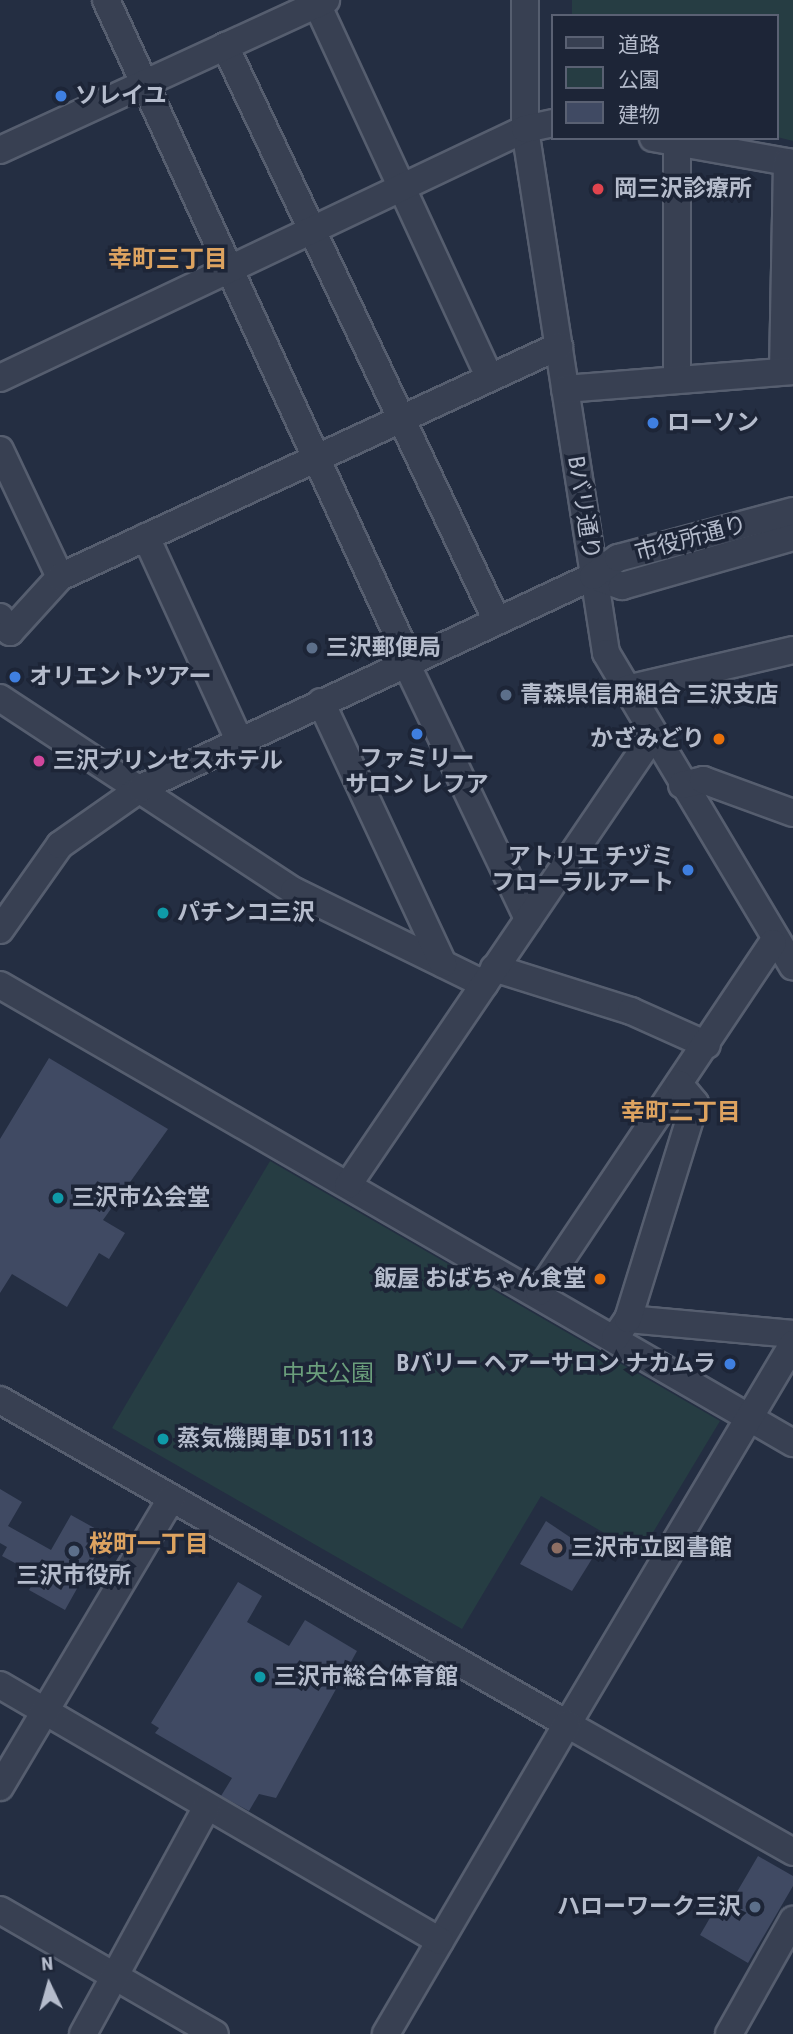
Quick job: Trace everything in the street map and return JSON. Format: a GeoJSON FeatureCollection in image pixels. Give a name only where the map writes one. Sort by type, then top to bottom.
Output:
{"type":"FeatureCollection","features":[{"type":"Feature","properties":{"kind":"street"},"geometry":{"type":"LineString","coordinates":[[106,0],[407,661],[528,919]]}},
{"type":"Feature","properties":{"kind":"street","name":"Bバリ通り"},"geometry":{"type":"LineString","coordinates":[[525,0],[525,129],[606,653],[773,943],[793,967]]}},
{"type":"Feature","properties":{"kind":"street"},"geometry":{"type":"LineString","coordinates":[[0,150],[321,2],[489,376]]}},
{"type":"Feature","properties":{"kind":"street"},"geometry":{"type":"LineString","coordinates":[[225,46],[496,620]]}},
{"type":"Feature","properties":{"kind":"street"},"geometry":{"type":"LineString","coordinates":[[0,378],[525,129],[552,123]]}},
{"type":"Feature","properties":{"kind":"street"},"geometry":{"type":"LineString","coordinates":[[565,389],[677,380],[788,371],[790,163],[665,141],[677,380]]}},
{"type":"Feature","properties":{"kind":"street"},"geometry":{"type":"LineString","coordinates":[[4,631],[60,577],[489,376],[559,346]]}},
{"type":"Feature","properties":{"kind":"street"},"geometry":{"type":"LineString","coordinates":[[0,450],[60,577]]}},
{"type":"Feature","properties":{"kind":"street","name":"市役所通り"},"geometry":{"type":"LineString","coordinates":[[0,930],[60,845],[141,788],[593,576],[618,558],[793,511]]}},
{"type":"Feature","properties":{"kind":"street"},"geometry":{"type":"LineString","coordinates":[[146,537],[239,740]]}},
{"type":"Feature","properties":{"kind":"street","name":"市役所通り"},"geometry":{"type":"LineString","coordinates":[[593,576],[621,586],[793,537]]}},
{"type":"Feature","properties":{"kind":"street"},"geometry":{"type":"LineString","coordinates":[[627,689],[793,650]]}},
{"type":"Feature","properties":{"kind":"street"},"geometry":{"type":"LineString","coordinates":[[0,698],[141,788],[294,891],[443,964],[631,1011],[707,1045]]}},
{"type":"Feature","properties":{"kind":"street"},"geometry":{"type":"LineString","coordinates":[[321,702],[443,964]]}},
{"type":"Feature","properties":{"kind":"street"},"geometry":{"type":"LineString","coordinates":[[348,1185],[652,737]]}},
{"type":"Feature","properties":{"kind":"street"},"geometry":{"type":"LineString","coordinates":[[682,785],[703,780],[793,813]]}},
{"type":"Feature","properties":{"kind":"street"},"geometry":{"type":"LineString","coordinates":[[539,1292],[773,943]]}},
{"type":"Feature","properties":{"kind":"street"},"geometry":{"type":"LineString","coordinates":[[0,985],[539,1292],[622,1328],[750,1418],[793,1443]]}},
{"type":"Feature","properties":{"kind":"street"},"geometry":{"type":"LineString","coordinates":[[622,1328],[695,1103],[678,1084]]}},
{"type":"Feature","properties":{"kind":"street"},"geometry":{"type":"LineString","coordinates":[[622,1328],[793,1334]]}},
{"type":"Feature","properties":{"kind":"street"},"geometry":{"type":"LineString","coordinates":[[386,2034],[793,1344]]}},
{"type":"Feature","properties":{"kind":"street"},"geometry":{"type":"LineString","coordinates":[[0,1400],[793,1852]]}},
{"type":"Feature","properties":{"kind":"street"},"geometry":{"type":"LineString","coordinates":[[0,1787],[43,1710],[171,1499]]}},
{"type":"Feature","properties":{"kind":"street"},"geometry":{"type":"LineString","coordinates":[[0,1685],[440,1941]]}},
{"type":"Feature","properties":{"kind":"street"},"geometry":{"type":"LineString","coordinates":[[83,2034],[207,1807]]}},
{"type":"Feature","properties":{"kind":"street"},"geometry":{"type":"LineString","coordinates":[[0,1910],[215,2034]]}},
{"type":"Feature","properties":{"kind":"street"},"geometry":{"type":"LineString","coordinates":[[729,2034],[793,1921]]}},
{"type":"Feature","properties":{"kind":"green space"},"geometry":{"type":"Polygon","coordinates":[[[572,0],[793,0],[793,141],[779,138],[779,14],[572,14],[572,0]]]}},
{"type":"Feature","properties":{"kind":"green space","name":"中央公園"},"geometry":{"type":"Polygon","coordinates":[[[270,1161],[720,1421],[640,1554],[541,1496],[462,1629],[112,1428],[270,1161]]]}},
{"type":"Feature","properties":{"kind":"building","name":"三沢市公会堂"},"geometry":{"type":"Polygon","coordinates":[[[49,1058],[168,1129],[103,1220],[125,1233],[109,1259],[99,1253],[67,1307],[12,1274],[0,1293],[0,1139],[49,1058]]]}},
{"type":"Feature","properties":{"kind":"building","name":"三沢市役所"},"geometry":{"type":"Polygon","coordinates":[[[0,1489],[22,1502],[8,1526],[51,1550],[71,1515],[107,1535],[65,1610],[29,1590],[37,1575],[2,1556],[7,1547],[0,1543],[0,1489]]]}},
{"type":"Feature","properties":{"kind":"building","name":"三沢市立図書館"},"geometry":{"type":"Polygon","coordinates":[[[546,1521],[595,1554],[572,1591],[520,1564],[546,1521]]]}},
{"type":"Feature","properties":{"kind":"building","name":"三沢市総合体育館"},"geometry":{"type":"Polygon","coordinates":[[[238,1582],[262,1596],[247,1622],[289,1646],[305,1620],[357,1651],[276,1798],[259,1794],[249,1811],[221,1796],[232,1778],[155,1733],[159,1728],[151,1723],[238,1582]]]}},
{"type":"Feature","properties":{"kind":"building","name":"ハローワーク三沢"},"geometry":{"type":"Polygon","coordinates":[[[758,1856],[793,1876],[793,1886],[748,1963],[700,1935],[718,1904],[727,1909],[758,1856]]]}},
{"type":"Feature","properties":{"kind":"place","name":"ソレイユ"},"geometry":{"type":"Point","coordinates":[61,96]}},
{"type":"Feature","properties":{"kind":"place","name":"岡三沢診療所"},"geometry":{"type":"Point","coordinates":[598,189]}},
{"type":"Feature","properties":{"kind":"place","name":"ローソン"},"geometry":{"type":"Point","coordinates":[653,423]}},
{"type":"Feature","properties":{"kind":"place","name":"三沢郵便局"},"geometry":{"type":"Point","coordinates":[312,648]}},
{"type":"Feature","properties":{"kind":"place","name":"オリエントツアー"},"geometry":{"type":"Point","coordinates":[15,677]}},
{"type":"Feature","properties":{"kind":"place","name":"青森県信用組合 三沢支店"},"geometry":{"type":"Point","coordinates":[506,695]}},
{"type":"Feature","properties":{"kind":"place","name":"ファミリー サロン レフア"},"geometry":{"type":"Point","coordinates":[417,734]}},
{"type":"Feature","properties":{"kind":"place","name":"かざみどり"},"geometry":{"type":"Point","coordinates":[719,739]}},
{"type":"Feature","properties":{"kind":"place","name":"三沢プリンセスホテル"},"geometry":{"type":"Point","coordinates":[39,761]}},
{"type":"Feature","properties":{"kind":"place","name":"アトリエ チヅミ フローラルアート"},"geometry":{"type":"Point","coordinates":[688,870]}},
{"type":"Feature","properties":{"kind":"place","name":"パチンコ三沢"},"geometry":{"type":"Point","coordinates":[163,913]}},
{"type":"Feature","properties":{"kind":"place","name":"三沢市公会堂"},"geometry":{"type":"Point","coordinates":[58,1198]}},
{"type":"Feature","properties":{"kind":"place","name":"飯屋 おばちゃん食堂"},"geometry":{"type":"Point","coordinates":[600,1279]}},
{"type":"Feature","properties":{"kind":"place","name":"Bバリー ヘアーサロン ナカムラ"},"geometry":{"type":"Point","coordinates":[730,1364]}},
{"type":"Feature","properties":{"kind":"place","name":"蒸気機関車 D51 113"},"geometry":{"type":"Point","coordinates":[163,1439]}},
{"type":"Feature","properties":{"kind":"place","name":"三沢市立図書館"},"geometry":{"type":"Point","coordinates":[557,1548]}},
{"type":"Feature","properties":{"kind":"place","name":"三沢市役所"},"geometry":{"type":"Point","coordinates":[74,1551]}},
{"type":"Feature","properties":{"kind":"place","name":"三沢市総合体育館"},"geometry":{"type":"Point","coordinates":[260,1677]}},
{"type":"Feature","properties":{"kind":"place","name":"ハローワーク三沢"},"geometry":{"type":"Point","coordinates":[755,1907]}},
{"type":"Feature","properties":{"kind":"district","name":"幸町三丁目"},"geometry":{"type":"Point","coordinates":[168,260]}},
{"type":"Feature","properties":{"kind":"district","name":"幸町二丁目"},"geometry":{"type":"Point","coordinates":[681,1113]}},
{"type":"Feature","properties":{"kind":"district","name":"桜町一丁目"},"geometry":{"type":"Point","coordinates":[149,1545]}}]}
